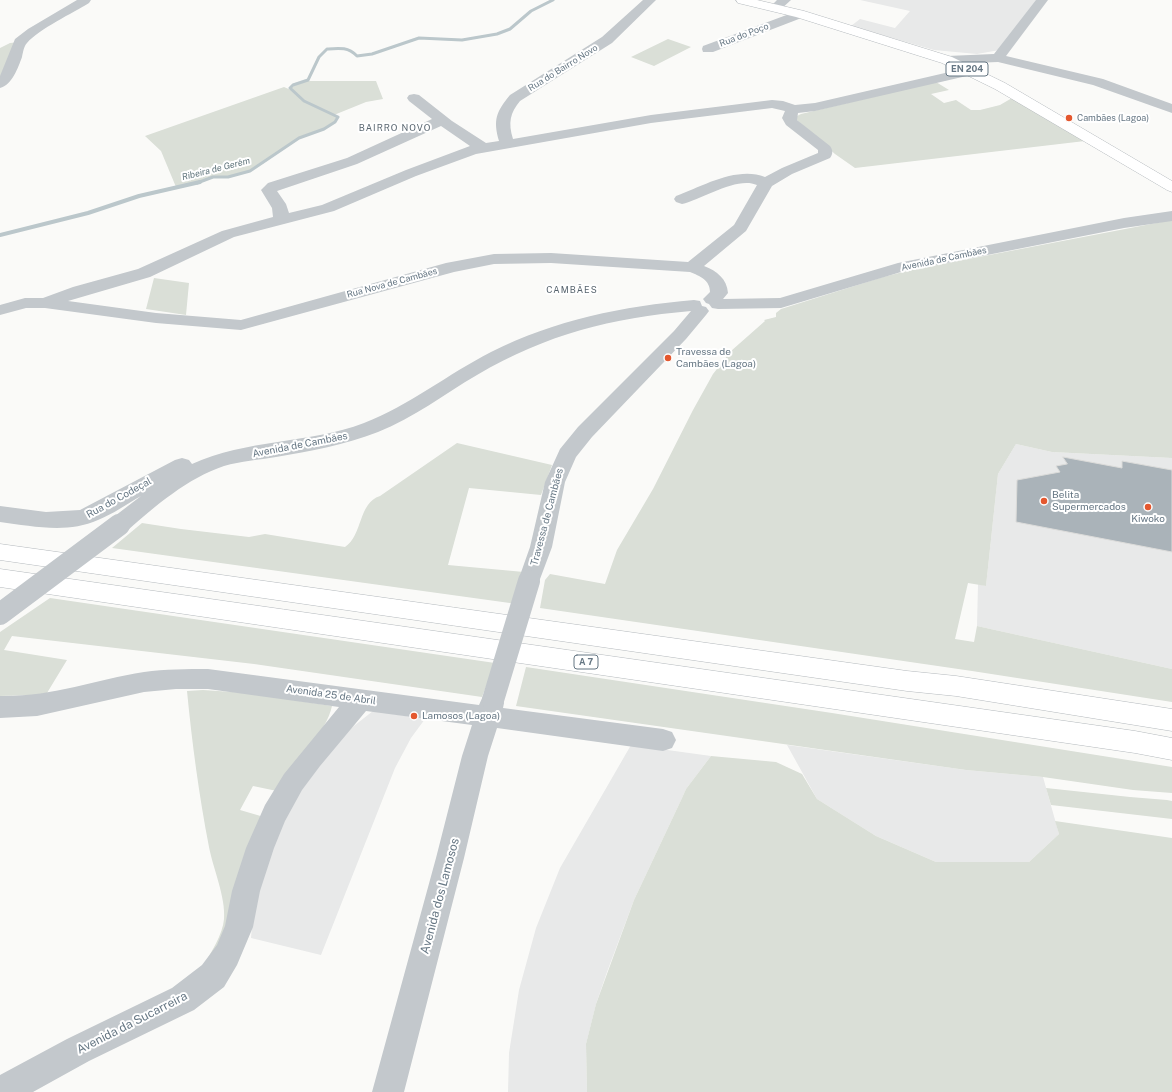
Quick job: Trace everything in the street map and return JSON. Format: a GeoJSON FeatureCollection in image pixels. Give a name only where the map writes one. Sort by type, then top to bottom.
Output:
{"type":"FeatureCollection","features":[{"type":"Feature","properties":{"kind":"main road","name":"EN 204"},"geometry":{"type":"LineString","coordinates":[[742,0],[800,14],[947,60],[1000,86],[1172,187]]}},
{"type":"Feature","properties":{"kind":"main road"},"geometry":{"type":"LineString","coordinates":[[0,552],[899,680],[956,686],[1172,720]]}},
{"type":"Feature","properties":{"kind":"main road","name":"A 7"},"geometry":{"type":"LineString","coordinates":[[0,578],[1119,739],[1172,748]]}},
{"type":"Feature","properties":{"kind":"street"},"geometry":{"type":"LineString","coordinates":[[0,84],[4,81],[14,61],[20,42],[32,32],[85,0]]}},
{"type":"Feature","properties":{"kind":"street"},"geometry":{"type":"LineString","coordinates":[[998,58],[1042,0]]}},
{"type":"Feature","properties":{"kind":"street","name":"Rua do Bairro Novo"},"geometry":{"type":"LineString","coordinates":[[507,143],[502,124],[502,117],[505,110],[515,98],[607,40],[633,17],[647,1]]}},
{"type":"Feature","properties":{"kind":"street","name":"Rua do Poço"},"geometry":{"type":"LineString","coordinates":[[708,49],[780,9]]}},
{"type":"Feature","properties":{"kind":"street"},"geometry":{"type":"LineString","coordinates":[[947,60],[998,58],[1098,82],[1172,109]]}},
{"type":"Feature","properties":{"kind":"street"},"geometry":{"type":"LineString","coordinates":[[0,310],[25,303],[45,303],[79,291],[144,273],[228,234],[332,207],[436,163],[482,148],[651,118],[704,111],[772,104],[783,105],[793,109],[832,104],[972,71]]}},
{"type":"Feature","properties":{"kind":"street"},"geometry":{"type":"LineString","coordinates":[[414,98],[482,148]]}},
{"type":"Feature","properties":{"kind":"street"},"geometry":{"type":"LineString","coordinates":[[692,267],[740,228],[766,183],[787,171],[825,155],[825,149],[791,122],[789,118],[793,109]]}},
{"type":"Feature","properties":{"kind":"street"},"geometry":{"type":"LineString","coordinates":[[280,220],[282,214],[269,190],[273,186],[352,161],[442,120]]}},
{"type":"Feature","properties":{"kind":"street"},"geometry":{"type":"LineString","coordinates":[[682,199],[731,181],[746,178],[752,178],[766,183]]}},
{"type":"Feature","properties":{"kind":"street","name":"Avenida de Cambães"},"geometry":{"type":"LineString","coordinates":[[0,614],[119,525],[141,506],[173,484],[211,464],[242,456],[335,439],[373,426],[392,418],[471,370],[501,354],[578,323],[627,312],[663,307],[782,303],[898,268],[1124,223],[1172,216]]}},
{"type":"Feature","properties":{"kind":"street","name":"Rua Nova de Cambães"},"geometry":{"type":"LineString","coordinates":[[45,303],[156,318],[241,325],[452,266],[494,258],[551,258],[692,267],[705,271],[717,283],[719,288],[719,293],[706,305]]}},
{"type":"Feature","properties":{"kind":"street","name":"Travessa de Cambães"},"geometry":{"type":"LineString","coordinates":[[490,708],[541,547],[554,482],[566,454],[585,432],[680,335],[706,305]]}},
{"type":"Feature","properties":{"kind":"street","name":"Rua do Codeçal"},"geometry":{"type":"LineString","coordinates":[[0,514],[60,520],[81,518],[90,515],[174,468],[194,463],[211,464]]}},
{"type":"Feature","properties":{"kind":"street","name":"Avenida 25 de Abril"},"geometry":{"type":"LineString","coordinates":[[0,707],[15,708],[47,704],[144,682],[174,679],[208,679],[361,699],[490,708],[663,740]]}},
{"type":"Feature","properties":{"kind":"street","name":"Avenida da Sucarreira"},"geometry":{"type":"LineString","coordinates":[[1,1092],[78,1050],[183,999],[213,976],[226,955],[239,927],[246,891],[260,848],[275,814],[297,776],[361,699]]}},
{"type":"Feature","properties":{"kind":"street","name":"Avenida dos Lamosos"},"geometry":{"type":"LineString","coordinates":[[388,1092],[450,858],[475,756],[490,708]]}},
{"type":"Feature","properties":{"kind":"shaded area"},"geometry":{"type":"Polygon","coordinates":[[[860,0],[1042,0],[1005,49],[977,54],[934,50],[851,26],[860,19],[895,28],[910,11],[860,0]]]}},
{"type":"Feature","properties":{"kind":"shaded area"},"geometry":{"type":"Polygon","coordinates":[[[668,39],[691,47],[654,66],[631,57],[668,39]]]}},
{"type":"Feature","properties":{"kind":"shaded area"},"geometry":{"type":"Polygon","coordinates":[[[20,42],[0,84],[0,48],[10,43],[20,42]]]}},
{"type":"Feature","properties":{"kind":"shaded area"},"geometry":{"type":"Polygon","coordinates":[[[304,81],[376,81],[383,99],[366,102],[334,115],[338,117],[335,122],[324,129],[299,138],[250,171],[228,177],[213,177],[176,187],[161,151],[145,136],[284,87],[291,90],[290,88],[304,81]]]}},
{"type":"Feature","properties":{"kind":"shaded area"},"geometry":{"type":"Polygon","coordinates":[[[936,82],[949,90],[931,94],[944,103],[956,100],[971,110],[980,110],[1000,105],[1012,98],[1085,141],[855,168],[835,154],[797,120],[797,116],[801,114],[936,82]]]}},
{"type":"Feature","properties":{"kind":"shaded area"},"geometry":{"type":"Polygon","coordinates":[[[1172,220],[1172,458],[1052,452],[1016,444],[998,474],[986,586],[968,583],[955,639],[974,642],[977,626],[1172,669],[1172,702],[972,671],[540,608],[545,580],[550,574],[605,584],[617,550],[653,489],[713,374],[731,351],[765,321],[764,320],[776,317],[776,313],[781,309],[883,277],[911,270],[1172,220]]]}},
{"type":"Feature","properties":{"kind":"shaded area"},"geometry":{"type":"Polygon","coordinates":[[[154,278],[189,283],[186,315],[146,309],[154,278]]]}},
{"type":"Feature","properties":{"kind":"shaded area"},"geometry":{"type":"Polygon","coordinates":[[[457,443],[552,465],[541,495],[469,488],[448,565],[524,572],[517,604],[112,548],[142,523],[249,537],[265,534],[345,547],[351,542],[364,512],[373,500],[457,443]]]}},
{"type":"Feature","properties":{"kind":"shaded area"},"geometry":{"type":"Polygon","coordinates":[[[1016,444],[1052,452],[1172,458],[1172,669],[977,626],[978,584],[986,586],[998,474],[1016,444]]]}},
{"type":"Feature","properties":{"kind":"shaded area"},"geometry":{"type":"Polygon","coordinates":[[[50,598],[495,663],[482,697],[254,664],[12,636],[4,650],[67,660],[47,693],[36,695],[0,696],[0,632],[50,598]]]}},
{"type":"Feature","properties":{"kind":"shaded area"},"geometry":{"type":"Polygon","coordinates":[[[526,667],[832,713],[1172,767],[1172,793],[1133,790],[1043,777],[966,770],[516,706],[526,667]]]}},
{"type":"Feature","properties":{"kind":"shaded area"},"geometry":{"type":"Polygon","coordinates":[[[203,690],[248,693],[332,706],[324,727],[317,738],[277,791],[253,786],[240,810],[264,817],[223,941],[203,966],[221,931],[224,911],[209,847],[202,808],[187,691],[203,690]]]}},
{"type":"Feature","properties":{"kind":"shaded area"},"geometry":{"type":"Polygon","coordinates":[[[373,711],[425,719],[411,738],[395,768],[321,955],[251,938],[253,915],[275,833],[305,779],[350,729],[373,711]]]}},
{"type":"Feature","properties":{"kind":"shaded area"},"geometry":{"type":"Polygon","coordinates":[[[631,745],[711,756],[686,789],[634,900],[607,972],[596,1004],[586,1044],[587,1092],[508,1092],[509,1053],[519,990],[536,928],[560,868],[631,745]]]}},
{"type":"Feature","properties":{"kind":"shaded area"},"geometry":{"type":"Polygon","coordinates":[[[787,745],[966,770],[1043,777],[1059,834],[1029,862],[936,862],[876,836],[817,799],[787,745]]]}},
{"type":"Feature","properties":{"kind":"shaded area"},"geometry":{"type":"Polygon","coordinates":[[[711,756],[776,762],[802,774],[817,799],[876,836],[936,862],[1029,862],[1059,834],[1055,821],[1172,838],[1172,1092],[587,1092],[586,1044],[596,1004],[634,900],[686,789],[711,756]]]}},
{"type":"Feature","properties":{"kind":"shaded area"},"geometry":{"type":"Polygon","coordinates":[[[1046,788],[1172,801],[1172,819],[1051,805],[1046,788]]]}},
{"type":"Feature","properties":{"kind":"building"},"geometry":{"type":"Polygon","coordinates":[[[1063,457],[1122,468],[1122,461],[1172,470],[1172,552],[1016,522],[1017,480],[1060,472],[1056,466],[1067,464],[1063,457]]]}},
{"type":"Feature","properties":{"kind":"waterway","name":"Ribeira de Gerêm"},"geometry":{"type":"LineString","coordinates":[[199,182],[213,177],[228,177],[250,171],[299,138],[324,129],[335,122],[338,117],[304,101],[290,88],[293,85],[308,80],[319,57],[327,49],[344,49],[354,53],[357,56],[372,54],[419,38],[462,40],[497,34],[510,29],[531,11],[553,0]]}},
{"type":"Feature","properties":{"kind":"waterway","name":"Ribeira de Gerêm"},"geometry":{"type":"LineString","coordinates":[[0,235],[88,213],[139,196],[199,182]]}},
{"type":"Feature","properties":{"kind":"place","name":"Cambães (Lagoa)"},"geometry":{"type":"Point","coordinates":[1069,118]}},
{"type":"Feature","properties":{"kind":"place","name":"Travessa de Cambães (Lagoa)"},"geometry":{"type":"Point","coordinates":[668,358]}},
{"type":"Feature","properties":{"kind":"place","name":"Belita Supermercados"},"geometry":{"type":"Point","coordinates":[1044,501]}},
{"type":"Feature","properties":{"kind":"place","name":"Kiwoko"},"geometry":{"type":"Point","coordinates":[1148,507]}},
{"type":"Feature","properties":{"kind":"place","name":"Lamosos (Lagoa)"},"geometry":{"type":"Point","coordinates":[414,716]}},
{"type":"Feature","properties":{"kind":"district","name":"BAIRRO NOVO"},"geometry":{"type":"Point","coordinates":[395,128]}},
{"type":"Feature","properties":{"kind":"district","name":"CAMBÃES"},"geometry":{"type":"Point","coordinates":[572,290]}}]}
